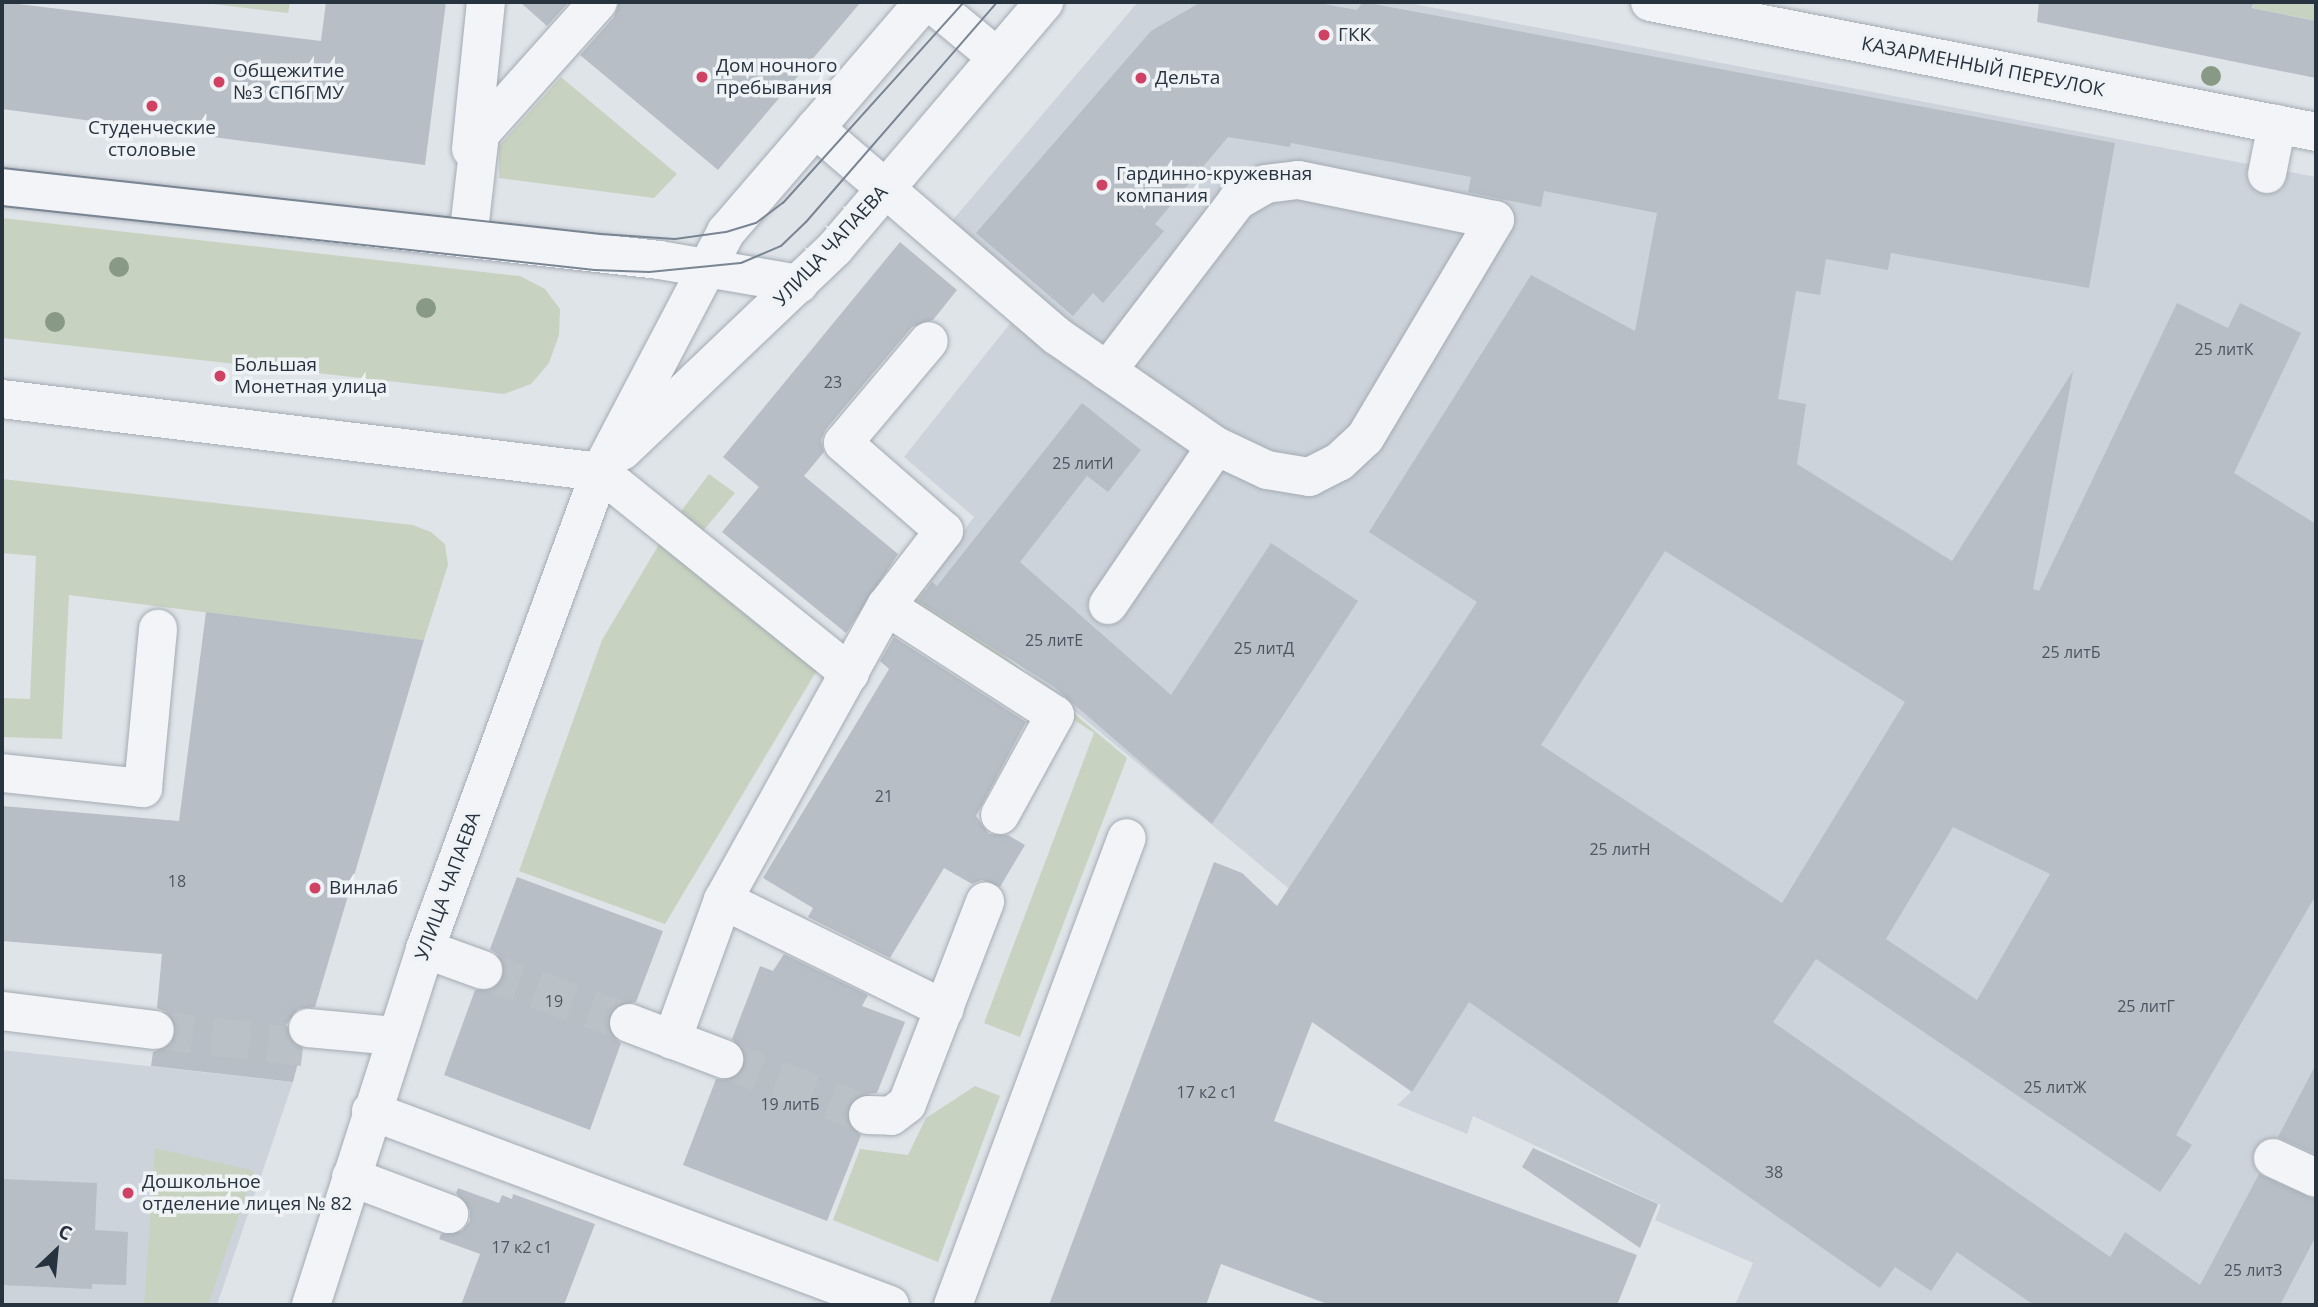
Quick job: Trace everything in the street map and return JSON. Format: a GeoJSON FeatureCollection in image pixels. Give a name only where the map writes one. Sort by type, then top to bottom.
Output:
{"type":"FeatureCollection","features":[{"type":"Feature","properties":{"kind":"street"},"geometry":{"type":"LineString","coordinates":[[465,239],[486,2]]}},
{"type":"Feature","properties":{"kind":"street"},"geometry":{"type":"LineString","coordinates":[[465,239],[480,134],[598,2]]}},
{"type":"Feature","properties":{"kind":"street","name":"УЛИЦА ЧАПАЕВА"},"geometry":{"type":"LineString","coordinates":[[311,1305],[425,949],[600,472],[726,232],[924,2]]}},
{"type":"Feature","properties":{"kind":"street"},"geometry":{"type":"LineString","coordinates":[[930,2],[997,57]]}},
{"type":"Feature","properties":{"kind":"street","name":"УЛИЦА ЧАПАЕВА"},"geometry":{"type":"LineString","coordinates":[[600,472],[799,284],[1044,2]]}},
{"type":"Feature","properties":{"kind":"street","name":"КАЗАРМЕННЫЙ ПЕРЕУЛОК"},"geometry":{"type":"LineString","coordinates":[[1650,2],[2316,132]]}},
{"type":"Feature","properties":{"kind":"street"},"geometry":{"type":"LineString","coordinates":[[2267,174],[2277,124]]}},
{"type":"Feature","properties":{"kind":"street"},"geometry":{"type":"LineString","coordinates":[[815,128],[1057,337],[1216,446],[1267,470],[1310,477],[1339,462],[1365,438],[1495,220],[1298,180],[1266,184],[1237,201],[1107,371]]}},
{"type":"Feature","properties":{"kind":"street"},"geometry":{"type":"LineString","coordinates":[[2,187],[707,267],[799,284]]}},
{"type":"Feature","properties":{"kind":"street"},"geometry":{"type":"LineString","coordinates":[[672,1040],[723,900],[886,606],[944,531],[843,443],[929,341]]}},
{"type":"Feature","properties":{"kind":"street"},"geometry":{"type":"LineString","coordinates":[[2,399],[600,472],[850,674]]}},
{"type":"Feature","properties":{"kind":"street"},"geometry":{"type":"LineString","coordinates":[[1108,605],[1216,446]]}},
{"type":"Feature","properties":{"kind":"street"},"geometry":{"type":"LineString","coordinates":[[886,606],[1055,715],[1000,815]]}},
{"type":"Feature","properties":{"kind":"street"},"geometry":{"type":"LineString","coordinates":[[2,774],[143,788],[159,629]]}},
{"type":"Feature","properties":{"kind":"street"},"geometry":{"type":"LineString","coordinates":[[953,1305],[1127,838]]}},
{"type":"Feature","properties":{"kind":"street"},"geometry":{"type":"LineString","coordinates":[[723,900],[945,1009]]}},
{"type":"Feature","properties":{"kind":"street"},"geometry":{"type":"LineString","coordinates":[[869,1115],[891,1116],[907,1104],[985,902]]}},
{"type":"Feature","properties":{"kind":"street"},"geometry":{"type":"LineString","coordinates":[[425,949],[483,970]]}},
{"type":"Feature","properties":{"kind":"street"},"geometry":{"type":"LineString","coordinates":[[2,1011],[155,1030]]}},
{"type":"Feature","properties":{"kind":"street"},"geometry":{"type":"LineString","coordinates":[[629,1023],[724,1059]]}},
{"type":"Feature","properties":{"kind":"street"},"geometry":{"type":"LineString","coordinates":[[305,1037],[392,1046]]}},
{"type":"Feature","properties":{"kind":"street"},"geometry":{"type":"LineString","coordinates":[[371,1111],[890,1305]]}},
{"type":"Feature","properties":{"kind":"street"},"geometry":{"type":"LineString","coordinates":[[2273,1158],[2316,1178]]}},
{"type":"Feature","properties":{"kind":"street"},"geometry":{"type":"LineString","coordinates":[[351,1177],[449,1214]]}},
{"type":"Feature","properties":{"kind":"shaded area"},"geometry":{"type":"Polygon","coordinates":[[[1138,2],[1404,2],[2316,177],[2316,1305],[1735,1305],[1753,1263],[1655,1220],[1661,1205],[1473,1116],[1467,1134],[1397,1105],[1412,1091],[1348,1048],[1387,986],[1288,888],[924,586],[974,517],[904,457],[1012,321],[928,249],[1138,2]]]}},
{"type":"Feature","properties":{"kind":"shaded area","name":"Дошкольное отделение лицея № 82"},"geometry":{"type":"Polygon","coordinates":[[[2,1050],[293,1082],[217,1305],[2,1305],[2,1050]]]}},
{"type":"Feature","properties":{"kind":"green space"},"geometry":{"type":"Polygon","coordinates":[[[197,2],[290,2],[288,13],[197,2]]]}},
{"type":"Feature","properties":{"kind":"green space"},"geometry":{"type":"Polygon","coordinates":[[[2254,2],[2316,2],[2316,21],[2253,8],[2254,2]]]}},
{"type":"Feature","properties":{"kind":"green space"},"geometry":{"type":"Polygon","coordinates":[[[561,77],[677,174],[654,198],[499,178],[499,146],[561,77]]]}},
{"type":"Feature","properties":{"kind":"green space"},"geometry":{"type":"Polygon","coordinates":[[[2,218],[520,276],[545,289],[560,309],[559,335],[549,363],[531,384],[504,394],[2,338],[2,218]]]}},
{"type":"Feature","properties":{"kind":"green space"},"geometry":{"type":"Polygon","coordinates":[[[709,474],[735,493],[703,531],[835,640],[665,924],[519,871],[602,640],[670,526],[709,474]]]}},
{"type":"Feature","properties":{"kind":"green space"},"geometry":{"type":"Polygon","coordinates":[[[2,479],[413,525],[431,532],[445,544],[448,565],[424,640],[69,595],[62,739],[2,737],[2,698],[30,699],[36,556],[2,553],[2,479]]]}},
{"type":"Feature","properties":{"kind":"green space"},"geometry":{"type":"Polygon","coordinates":[[[924,588],[1127,758],[1020,1037],[984,1023],[1094,733],[908,610],[924,588]]]}},
{"type":"Feature","properties":{"kind":"green space"},"geometry":{"type":"Polygon","coordinates":[[[975,1086],[1000,1096],[938,1262],[833,1220],[860,1149],[908,1155],[926,1118],[975,1086]]]}},
{"type":"Feature","properties":{"kind":"green space"},"geometry":{"type":"Polygon","coordinates":[[[155,1148],[254,1171],[208,1305],[144,1305],[155,1148]]]}},
{"type":"Feature","properties":{"kind":"building","name":"Общежитие №3 СПбГМУ"},"geometry":{"type":"Polygon","coordinates":[[[2,2],[321,41],[326,2],[446,2],[425,165],[2,109],[2,2]]]}},
{"type":"Feature","properties":{"kind":"building"},"geometry":{"type":"Polygon","coordinates":[[[520,2],[569,2],[547,26],[520,2]]]}},
{"type":"Feature","properties":{"kind":"building","name":"Дом ночного пребывания"},"geometry":{"type":"Polygon","coordinates":[[[619,2],[861,2],[718,170],[580,55],[614,17],[619,2]]]}},
{"type":"Feature","properties":{"kind":"building"},"geometry":{"type":"Polygon","coordinates":[[[1201,2],[1312,2],[1357,10],[1363,2],[2115,143],[2089,288],[1891,253],[1888,270],[1826,259],[1820,295],[1796,291],[1778,399],[1806,404],[1797,464],[1952,561],[2073,371],[2033,589],[2039,591],[2177,303],[2228,328],[2240,303],[2301,333],[2234,473],[2316,524],[2316,895],[2176,1135],[2192,1145],[2160,1192],[1816,959],[1773,1022],[2110,1257],[2125,1232],[2200,1285],[2259,1174],[2316,1200],[2316,1236],[2280,1305],[2034,1305],[1957,1252],[1931,1291],[1895,1267],[1880,1288],[1469,1002],[1412,1092],[1312,1022],[1274,1121],[1637,1255],[1617,1305],[1330,1305],[1221,1264],[1206,1305],[1049,1305],[1214,862],[1242,873],[1277,906],[1477,602],[1369,532],[1531,275],[1635,331],[1657,213],[1544,191],[1541,207],[1468,192],[1471,177],[1291,143],[1290,147],[1228,137],[1155,224],[1164,231],[1103,303],[1093,293],[1073,316],[976,233],[1151,31],[1201,2]],[[1665,551],[1541,745],[1782,903],[1905,702],[1665,551]],[[1953,827],[1886,939],[1977,1000],[2050,874],[1953,827]]]}},
{"type":"Feature","properties":{"kind":"building"},"geometry":{"type":"Polygon","coordinates":[[[2039,2],[2254,2],[2252,8],[2316,21],[2316,78],[2037,22],[2039,2]]]}},
{"type":"Feature","properties":{"kind":"building"},"geometry":{"type":"Polygon","coordinates":[[[900,242],[957,290],[933,320],[912,327],[826,429],[821,440],[824,452],[804,476],[898,554],[846,633],[722,532],[759,487],[723,457],[900,242]]]}},
{"type":"Feature","properties":{"kind":"building"},"geometry":{"type":"Polygon","coordinates":[[[1082,403],[1141,450],[1108,492],[1087,476],[1020,562],[1171,695],[1271,543],[1358,601],[1212,824],[1053,686],[918,601],[932,582],[937,586],[1082,403]]]}},
{"type":"Feature","properties":{"kind":"building"},"geometry":{"type":"Polygon","coordinates":[[[206,612],[424,640],[315,1007],[298,1009],[286,1025],[289,1038],[302,1048],[293,1082],[151,1066],[153,1052],[172,1044],[177,1032],[169,1013],[157,1008],[162,954],[2,941],[2,806],[179,821],[206,612]]]}},
{"type":"Feature","properties":{"kind":"building"},"geometry":{"type":"Polygon","coordinates":[[[894,637],[1026,722],[976,816],[989,834],[1008,835],[1025,845],[1000,887],[982,880],[972,884],[944,868],[890,958],[808,917],[813,908],[763,878],[889,669],[880,661],[894,637]]]}},
{"type":"Feature","properties":{"kind":"building"},"geometry":{"type":"Polygon","coordinates":[[[517,877],[663,931],[636,1002],[616,1006],[608,1016],[612,1036],[621,1043],[590,1130],[444,1075],[475,990],[497,987],[504,977],[500,956],[490,949],[517,877]]]}},
{"type":"Feature","properties":{"kind":"building"},"geometry":{"type":"Polygon","coordinates":[[[784,954],[868,995],[862,1006],[905,1022],[877,1093],[859,1095],[849,1104],[848,1124],[861,1135],[827,1221],[683,1165],[716,1079],[728,1080],[744,1067],[745,1055],[732,1039],[760,966],[773,971],[784,954]]]}},
{"type":"Feature","properties":{"kind":"building"},"geometry":{"type":"Polygon","coordinates":[[[2316,1064],[2316,1154],[2278,1137],[2316,1064]]]}},
{"type":"Feature","properties":{"kind":"building"},"geometry":{"type":"Polygon","coordinates":[[[1533,1148],[1658,1204],[1640,1248],[1522,1167],[1533,1148]]]}},
{"type":"Feature","properties":{"kind":"building"},"geometry":{"type":"Polygon","coordinates":[[[2,1179],[97,1183],[95,1230],[128,1232],[126,1285],[92,1284],[92,1289],[2,1285],[2,1179]]]}},
{"type":"Feature","properties":{"kind":"building"},"geometry":{"type":"Polygon","coordinates":[[[458,1188],[499,1203],[502,1195],[512,1199],[513,1194],[595,1224],[564,1305],[461,1305],[480,1254],[439,1239],[441,1234],[462,1231],[470,1221],[470,1210],[456,1193],[458,1188]]]}},
{"type":"Feature","properties":{"kind":"tunnel"},"geometry":{"type":"LineString","coordinates":[[483,970],[629,1023]]}},
{"type":"Feature","properties":{"kind":"tunnel"},"geometry":{"type":"LineString","coordinates":[[155,1030],[303,1047]]}},
{"type":"Feature","properties":{"kind":"tunnel"},"geometry":{"type":"LineString","coordinates":[[724,1059],[868,1115]]}},
{"type":"Feature","properties":{"kind":"tram line"},"geometry":{"type":"LineString","coordinates":[[2,168],[600,234],[675,239],[726,232],[756,223],[783,203],[964,2]]}},
{"type":"Feature","properties":{"kind":"tram line"},"geometry":{"type":"LineString","coordinates":[[2,206],[595,270],[649,272],[741,263],[781,246],[806,222],[997,2]]}},
{"type":"Feature","properties":{"kind":"place","name":"ГКК"},"geometry":{"type":"Point","coordinates":[1324,35]}},
{"type":"Feature","properties":{"kind":"place","name":"Дом ночного пребывания"},"geometry":{"type":"Point","coordinates":[702,77]}},
{"type":"Feature","properties":{"kind":"place","name":"Дельта"},"geometry":{"type":"Point","coordinates":[1141,78]}},
{"type":"Feature","properties":{"kind":"place","name":"Общежитие №3 СПбГМУ"},"geometry":{"type":"Point","coordinates":[219,82]}},
{"type":"Feature","properties":{"kind":"place","name":"Студенческие столовые"},"geometry":{"type":"Point","coordinates":[152,106]}},
{"type":"Feature","properties":{"kind":"place","name":"Гардинно-кружевная компания"},"geometry":{"type":"Point","coordinates":[1102,185]}},
{"type":"Feature","properties":{"kind":"place","name":"Большая Монетная улица"},"geometry":{"type":"Point","coordinates":[220,376]}},
{"type":"Feature","properties":{"kind":"place","name":"Винлаб"},"geometry":{"type":"Point","coordinates":[315,888]}},
{"type":"Feature","properties":{"kind":"place","name":"Дошкольное отделение лицея № 82"},"geometry":{"type":"Point","coordinates":[128,1193]}}]}
